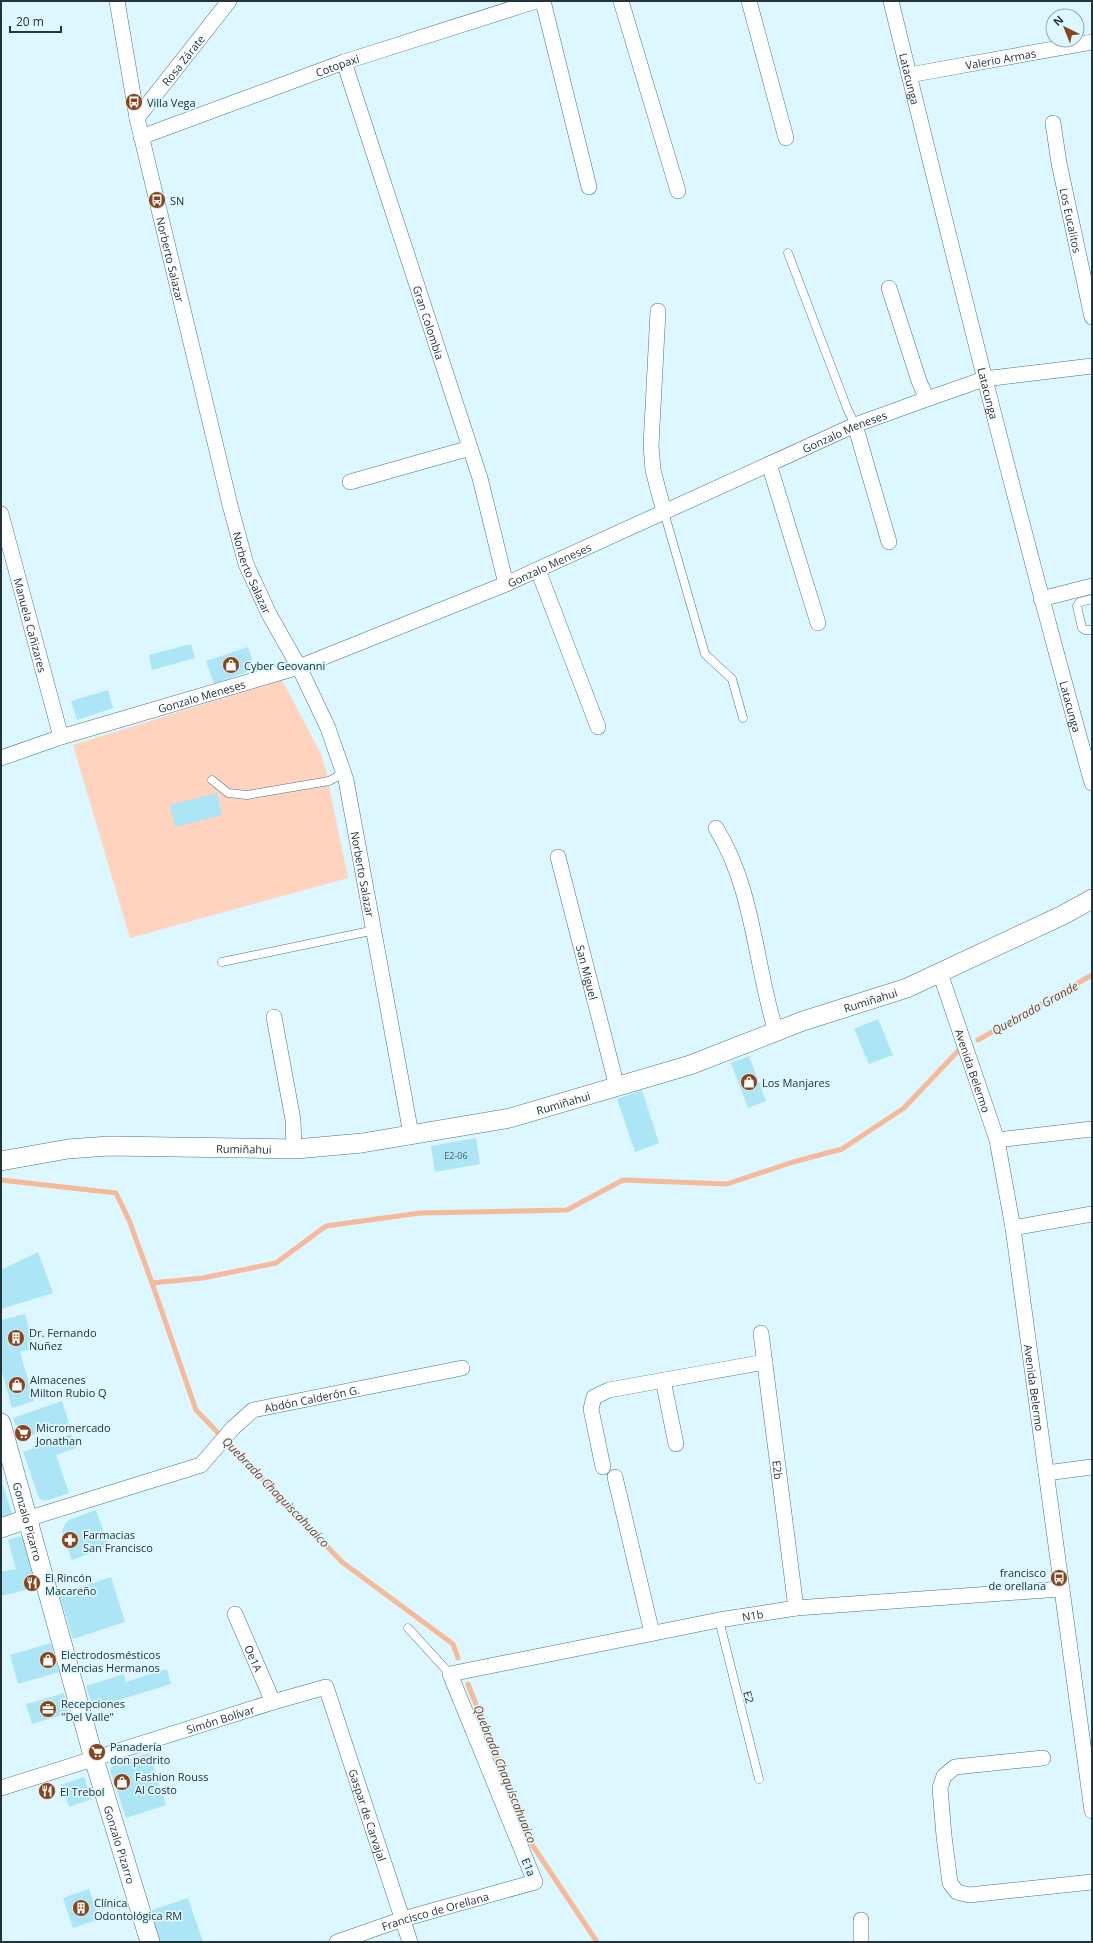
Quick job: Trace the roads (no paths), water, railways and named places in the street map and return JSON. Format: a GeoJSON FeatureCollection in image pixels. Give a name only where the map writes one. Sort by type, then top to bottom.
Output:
{"type":"FeatureCollection","features":[{"type":"Feature","properties":{"kind":"street","name":"Norberto Salazar"},"geometry":{"type":"LineString","coordinates":[[117,1],[141,136],[230,505],[246,564],[269,614],[299,666],[328,728],[344,773],[375,930],[411,1134]]}},
{"type":"Feature","properties":{"kind":"street","name":"Rosa Zárate"},"geometry":{"type":"LineString","coordinates":[[137,118],[229,1]]}},
{"type":"Feature","properties":{"kind":"street","name":"Cotopaxi"},"geometry":{"type":"LineString","coordinates":[[141,136],[344,62],[536,1]]}},
{"type":"Feature","properties":{"kind":"street"},"geometry":{"type":"LineString","coordinates":[[543,1],[589,187]]}},
{"type":"Feature","properties":{"kind":"street"},"geometry":{"type":"LineString","coordinates":[[621,1],[678,191]]}},
{"type":"Feature","properties":{"kind":"street"},"geometry":{"type":"LineString","coordinates":[[749,1],[786,138]]}},
{"type":"Feature","properties":{"kind":"street","name":"Latacunga"},"geometry":{"type":"LineString","coordinates":[[891,1],[984,379],[1041,599],[1092,784]]}},
{"type":"Feature","properties":{"kind":"street","name":"Valerio Armas"},"geometry":{"type":"LineString","coordinates":[[909,75],[1092,42]]}},
{"type":"Feature","properties":{"kind":"street","name":"Gran Colombia"},"geometry":{"type":"LineString","coordinates":[[344,62],[480,478],[506,584]]}},
{"type":"Feature","properties":{"kind":"street","name":"Los Eucalitos"},"geometry":{"type":"LineString","coordinates":[[1053,123],[1059,163],[1092,317]]}},
{"type":"Feature","properties":{"kind":"street"},"geometry":{"type":"LineString","coordinates":[[889,288],[919,381],[927,399]]}},
{"type":"Feature","properties":{"kind":"street"},"geometry":{"type":"LineString","coordinates":[[658,311],[651,446],[653,470],[664,512]]}},
{"type":"Feature","properties":{"kind":"street","name":"Gonzalo Meneses"},"geometry":{"type":"LineString","coordinates":[[1,758],[61,737],[299,666],[506,584],[855,425],[927,399],[984,379],[1092,366]]}},
{"type":"Feature","properties":{"kind":"street"},"geometry":{"type":"LineString","coordinates":[[855,425],[889,542]]}},
{"type":"Feature","properties":{"kind":"street"},"geometry":{"type":"LineString","coordinates":[[350,482],[470,448]]}},
{"type":"Feature","properties":{"kind":"street"},"geometry":{"type":"LineString","coordinates":[[769,464],[818,623]]}},
{"type":"Feature","properties":{"kind":"street","name":"Manuela Cañizares"},"geometry":{"type":"LineString","coordinates":[[1,516],[61,737]]}},
{"type":"Feature","properties":{"kind":"street"},"geometry":{"type":"LineString","coordinates":[[538,570],[598,727]]}},
{"type":"Feature","properties":{"kind":"street"},"geometry":{"type":"LineString","coordinates":[[1041,599],[1092,586]]}},
{"type":"Feature","properties":{"kind":"street"},"geometry":{"type":"LineString","coordinates":[[716,828],[724,841],[738,875],[748,912],[767,1003],[776,1032]]}},
{"type":"Feature","properties":{"kind":"street","name":"San Miguel"},"geometry":{"type":"LineString","coordinates":[[558,857],[617,1086]]}},
{"type":"Feature","properties":{"kind":"street","name":"Rumiñahui"},"geometry":{"type":"LineString","coordinates":[[1,1161],[68,1149],[109,1146],[294,1148],[362,1143],[510,1118],[690,1065],[803,1021],[906,988],[1092,899]]}},
{"type":"Feature","properties":{"kind":"street","name":"Avenida Belermo"},"geometry":{"type":"LineString","coordinates":[[940,973],[997,1140],[1014,1228],[1061,1589],[1087,1732],[1092,1811]]}},
{"type":"Feature","properties":{"kind":"street"},"geometry":{"type":"LineString","coordinates":[[274,1018],[293,1120],[294,1148]]}},
{"type":"Feature","properties":{"kind":"street"},"geometry":{"type":"LineString","coordinates":[[997,1140],[1092,1129]]}},
{"type":"Feature","properties":{"kind":"street"},"geometry":{"type":"LineString","coordinates":[[1014,1228],[1092,1214]]}},
{"type":"Feature","properties":{"kind":"street","name":"E2b"},"geometry":{"type":"LineString","coordinates":[[761,1333],[796,1608]]}},
{"type":"Feature","properties":{"kind":"street"},"geometry":{"type":"LineString","coordinates":[[602,1467],[591,1409],[594,1397],[608,1390],[765,1362]]}},
{"type":"Feature","properties":{"kind":"street","name":"Abdón Calderón G."},"geometry":{"type":"LineString","coordinates":[[1,1528],[201,1465],[234,1428],[253,1410],[462,1368]]}},
{"type":"Feature","properties":{"kind":"street"},"geometry":{"type":"LineString","coordinates":[[663,1380],[676,1444]]}},
{"type":"Feature","properties":{"kind":"street","name":"Gonzalo Pizarro"},"geometry":{"type":"LineString","coordinates":[[1,1423],[94,1759],[150,1942]]}},
{"type":"Feature","properties":{"kind":"street"},"geometry":{"type":"LineString","coordinates":[[1046,1473],[1092,1467]]}},
{"type":"Feature","properties":{"kind":"street"},"geometry":{"type":"LineString","coordinates":[[615,1477],[652,1633]]}},
{"type":"Feature","properties":{"kind":"street","name":"N1b"},"geometry":{"type":"LineString","coordinates":[[450,1674],[719,1620],[796,1608],[1061,1589]]}},
{"type":"Feature","properties":{"kind":"street","name":"Oe1A"},"geometry":{"type":"LineString","coordinates":[[235,1614],[273,1702]]}},
{"type":"Feature","properties":{"kind":"street","name":"E1a"},"geometry":{"type":"LineString","coordinates":[[450,1674],[535,1882]]}},
{"type":"Feature","properties":{"kind":"street","name":"Simón Bolívar"},"geometry":{"type":"LineString","coordinates":[[1,1788],[273,1702],[326,1687]]}},
{"type":"Feature","properties":{"kind":"street","name":"Gaspar de Carvajal"},"geometry":{"type":"LineString","coordinates":[[326,1687],[410,1942]]}},
{"type":"Feature","properties":{"kind":"street"},"geometry":{"type":"LineString","coordinates":[[1043,1758],[955,1767],[944,1776],[940,1788],[950,1883],[957,1892],[969,1895],[1092,1882]]}},
{"type":"Feature","properties":{"kind":"street","name":"Francisco de Orellana"},"geometry":{"type":"LineString","coordinates":[[337,1942],[403,1919],[535,1882]]}},
{"type":"Feature","properties":{"kind":"street"},"geometry":{"type":"LineString","coordinates":[[861,1920],[861,1942]]}},
{"type":"Feature","properties":{"kind":"lane"},"geometry":{"type":"LineString","coordinates":[[788,253],[847,408],[855,425]]}},
{"type":"Feature","properties":{"kind":"lane"},"geometry":{"type":"LineString","coordinates":[[664,512],[705,654],[732,679],[744,718]]}},
{"type":"Feature","properties":{"kind":"lane"},"geometry":{"type":"LineString","coordinates":[[1092,599],[1080,602],[1077,606],[1082,628],[1084,630],[1092,630]]}},
{"type":"Feature","properties":{"kind":"lane"},"geometry":{"type":"LineString","coordinates":[[212,780],[228,793],[247,795],[329,781],[344,773]]}},
{"type":"Feature","properties":{"kind":"lane"},"geometry":{"type":"LineString","coordinates":[[222,962],[375,930]]}},
{"type":"Feature","properties":{"kind":"lane","name":"E2"},"geometry":{"type":"LineString","coordinates":[[719,1620],[759,1779]]}},
{"type":"Feature","properties":{"kind":"lane"},"geometry":{"type":"LineString","coordinates":[[408,1628],[450,1674]]}},
{"type":"Feature","properties":{"kind":"waterway","name":"Quebrada Grande"},"geometry":{"type":"LineString","coordinates":[[978,1040],[1092,975]]}},
{"type":"Feature","properties":{"kind":"waterway"},"geometry":{"type":"LineString","coordinates":[[1,1180],[116,1193],[129,1220],[152,1283],[203,1278],[276,1263],[326,1226],[420,1213],[567,1210],[623,1180],[727,1184],[793,1162],[842,1149],[904,1108],[958,1051]]}},
{"type":"Feature","properties":{"kind":"waterway","name":"Quebrada Chaquiscahuaico"},"geometry":{"type":"LineString","coordinates":[[152,1283],[196,1410],[342,1562],[453,1644],[458,1658]]}},
{"type":"Feature","properties":{"kind":"waterway","name":"Quebrada Chaquiscahuaico"},"geometry":{"type":"LineString","coordinates":[[468,1684],[531,1843],[597,1942]]}},
{"type":"Feature","properties":{"kind":"place","name":"Villa Vega"},"geometry":{"type":"Point","coordinates":[134,102]}},
{"type":"Feature","properties":{"kind":"place","name":"SN"},"geometry":{"type":"Point","coordinates":[157,200]}},
{"type":"Feature","properties":{"kind":"place","name":"Cyber Geovanni"},"geometry":{"type":"Point","coordinates":[231,665]}},
{"type":"Feature","properties":{"kind":"place","name":"Los Manjares"},"geometry":{"type":"Point","coordinates":[749,1082]}},
{"type":"Feature","properties":{"kind":"place","name":"Dr. Fernando Nuñez"},"geometry":{"type":"Point","coordinates":[16,1338]}},
{"type":"Feature","properties":{"kind":"place","name":"Almacenes Milton Rubio Q"},"geometry":{"type":"Point","coordinates":[17,1385]}},
{"type":"Feature","properties":{"kind":"place","name":"Micromercado Jonathan"},"geometry":{"type":"Point","coordinates":[23,1433]}},
{"type":"Feature","properties":{"kind":"place","name":"Farmacias San Francisco"},"geometry":{"type":"Point","coordinates":[70,1540]}},
{"type":"Feature","properties":{"kind":"place","name":"francisco de orellana"},"geometry":{"type":"Point","coordinates":[1059,1578]}},
{"type":"Feature","properties":{"kind":"place","name":"El Rincón Macareño"},"geometry":{"type":"Point","coordinates":[32,1583]}},
{"type":"Feature","properties":{"kind":"place","name":"Electrodosmésticos Mencias Hermanos"},"geometry":{"type":"Point","coordinates":[48,1660]}},
{"type":"Feature","properties":{"kind":"place","name":"Recepciones \"Del Valle\""},"geometry":{"type":"Point","coordinates":[48,1709]}},
{"type":"Feature","properties":{"kind":"place","name":"Panadería don pedrito"},"geometry":{"type":"Point","coordinates":[97,1752]}},
{"type":"Feature","properties":{"kind":"place","name":"Fashion Rouss Al Costo"},"geometry":{"type":"Point","coordinates":[122,1782]}},
{"type":"Feature","properties":{"kind":"place","name":"El Trebol"},"geometry":{"type":"Point","coordinates":[47,1791]}},
{"type":"Feature","properties":{"kind":"place","name":"Clínica Odontológica RM"},"geometry":{"type":"Point","coordinates":[81,1908]}}]}
